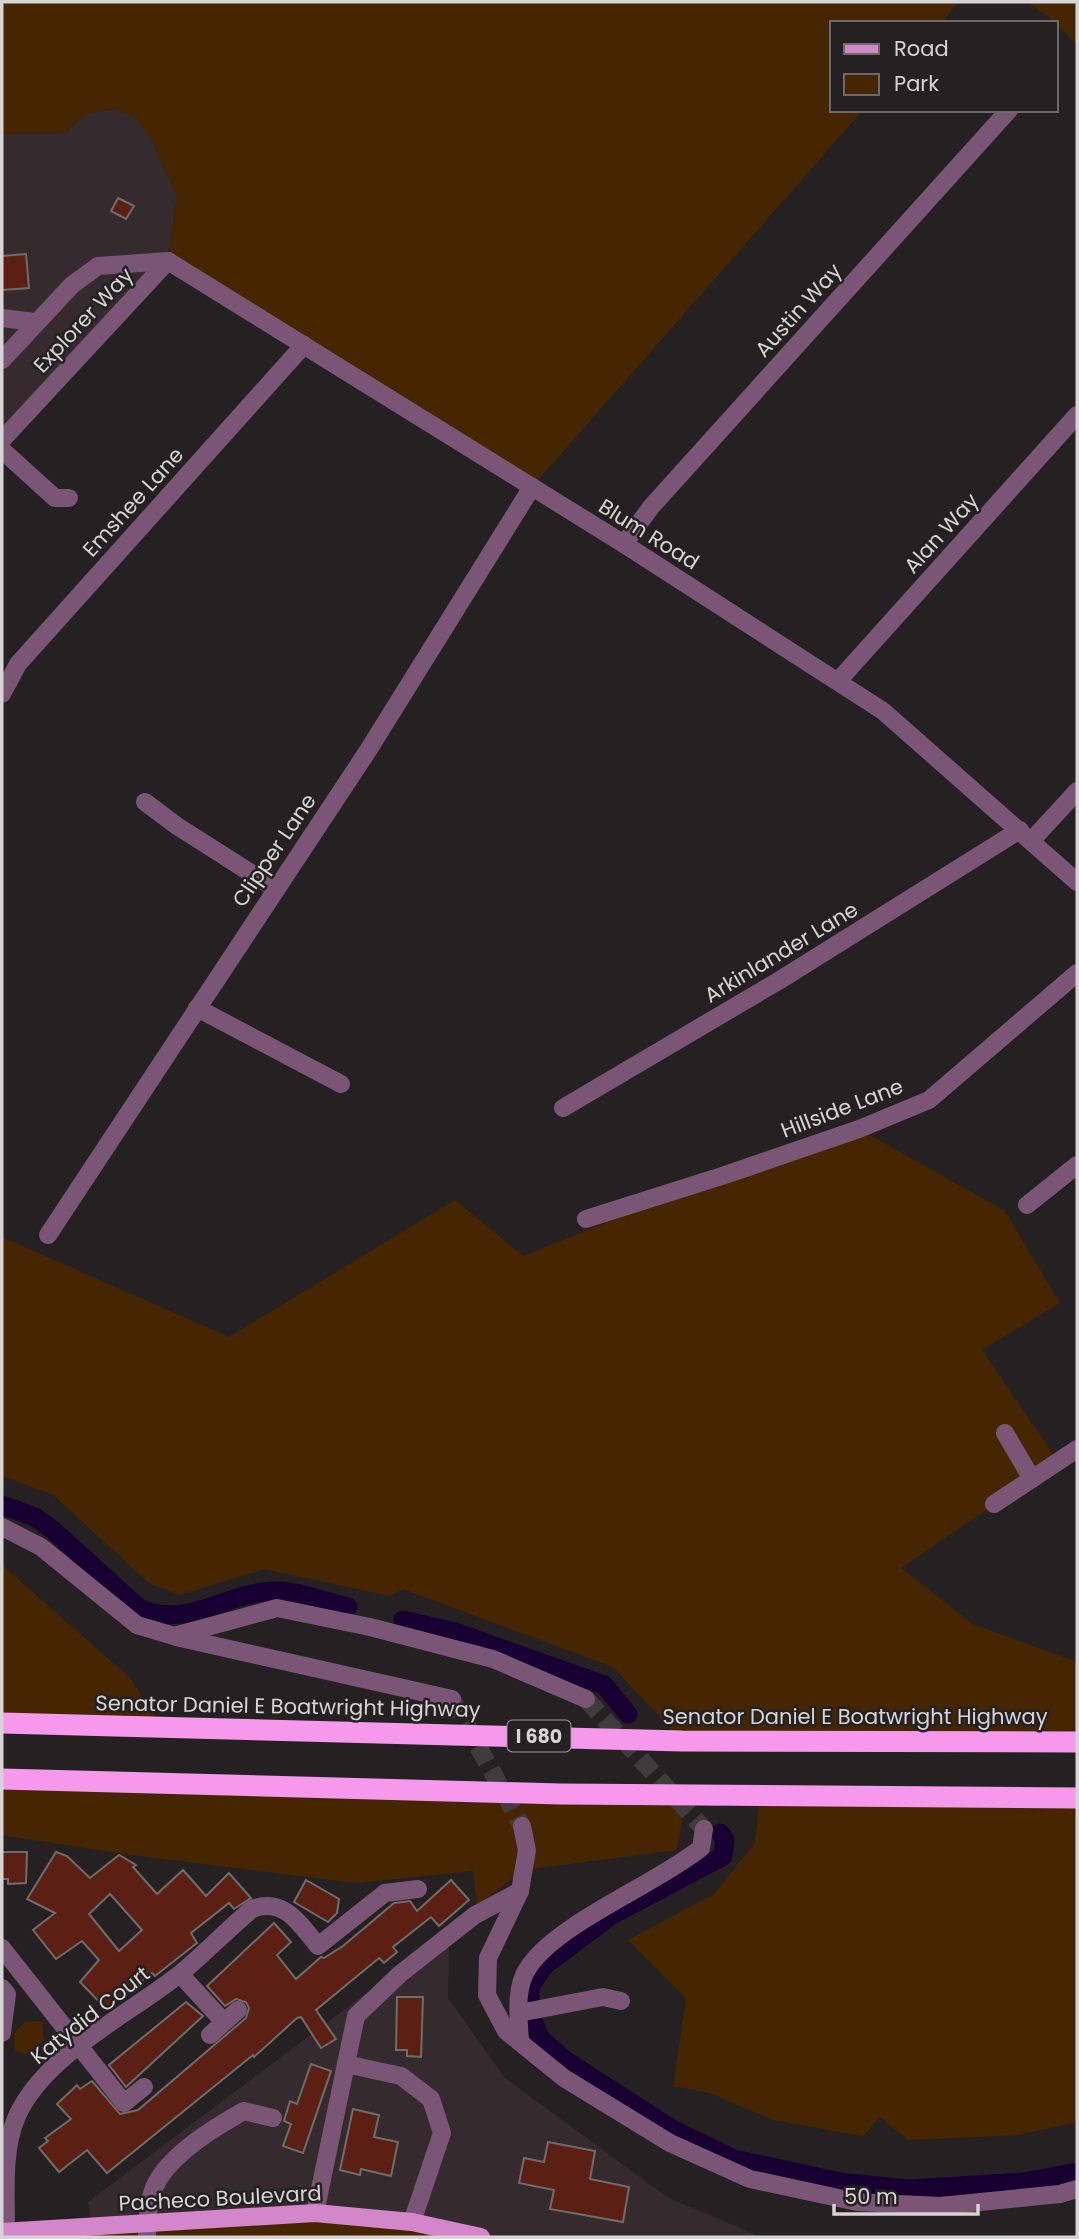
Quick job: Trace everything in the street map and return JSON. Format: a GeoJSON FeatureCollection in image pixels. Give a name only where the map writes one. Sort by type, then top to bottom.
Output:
{"type":"FeatureCollection","features":[{"type":"Feature","properties":{"kind":"highway","name":"Senator Daniel E Boatwright Highway"},"geometry":{"type":"LineString","coordinates":[[2,1723],[682,1741],[1077,1742]]}},
{"type":"Feature","properties":{"kind":"highway"},"geometry":{"type":"LineString","coordinates":[[2,1779],[561,1794],[1077,1798]]}},
{"type":"Feature","properties":{"kind":"main road","name":"Pacheco Boulevard"},"geometry":{"type":"LineString","coordinates":[[4,2232],[147,2231],[316,2213],[412,2222],[481,2237]]}},
{"type":"Feature","properties":{"kind":"street","name":"Austin Way"},"geometry":{"type":"LineString","coordinates":[[624,544],[651,507],[1007,112]]}},
{"type":"Feature","properties":{"kind":"street","name":"Blum Road"},"geometry":{"type":"LineString","coordinates":[[168,261],[624,544],[838,681],[923,744],[1077,882]]}},
{"type":"Feature","properties":{"kind":"street"},"geometry":{"type":"LineString","coordinates":[[2,360],[72,285],[98,266],[168,261]]}},
{"type":"Feature","properties":{"kind":"street","name":"Explorer Way"},"geometry":{"type":"LineString","coordinates":[[2,440],[168,261]]}},
{"type":"Feature","properties":{"kind":"street"},"geometry":{"type":"LineString","coordinates":[[2,318],[35,322]]}},
{"type":"Feature","properties":{"kind":"street","name":"Emshee Lane"},"geometry":{"type":"LineString","coordinates":[[2,694],[18,664],[304,345]]}},
{"type":"Feature","properties":{"kind":"street","name":"Alan Way"},"geometry":{"type":"LineString","coordinates":[[838,681],[1077,415]]}},
{"type":"Feature","properties":{"kind":"street"},"geometry":{"type":"LineString","coordinates":[[2,450],[55,498],[69,498]]}},
{"type":"Feature","properties":{"kind":"street","name":"Clipper Lane"},"geometry":{"type":"LineString","coordinates":[[48,1235],[369,749],[532,487]]}},
{"type":"Feature","properties":{"kind":"street","name":"Arkinlander Lane"},"geometry":{"type":"LineString","coordinates":[[563,1108],[1026,835],[1077,790]]}},
{"type":"Feature","properties":{"kind":"street"},"geometry":{"type":"LineString","coordinates":[[145,802],[177,826],[276,889]]}},
{"type":"Feature","properties":{"kind":"street","name":"Hillside Lane"},"geometry":{"type":"LineString","coordinates":[[586,1219],[859,1129],[929,1100],[1077,974]]}},
{"type":"Feature","properties":{"kind":"street"},"geometry":{"type":"LineString","coordinates":[[197,1008],[341,1084]]}},
{"type":"Feature","properties":{"kind":"street"},"geometry":{"type":"LineString","coordinates":[[1027,1205],[1077,1165]]}},
{"type":"Feature","properties":{"kind":"street"},"geometry":{"type":"LineString","coordinates":[[1004,1433],[1032,1479]]}},
{"type":"Feature","properties":{"kind":"street"},"geometry":{"type":"LineString","coordinates":[[994,1504],[1077,1449]]}},
{"type":"Feature","properties":{"kind":"street"},"geometry":{"type":"LineString","coordinates":[[2,1527],[41,1547],[137,1625],[174,1636],[452,1699]]}},
{"type":"Feature","properties":{"kind":"street"},"geometry":{"type":"LineString","coordinates":[[174,1636],[277,1608],[370,1627],[493,1659],[586,1699]]}},
{"type":"Feature","properties":{"kind":"street"},"geometry":{"type":"LineString","coordinates":[[522,1826],[527,1850],[520,1891],[488,1958],[487,1995],[506,2031],[564,2078],[670,2143],[750,2179],[857,2202],[940,2206],[1060,2194],[1077,2189]]}},
{"type":"Feature","properties":{"kind":"street"},"geometry":{"type":"LineString","coordinates":[[520,2042],[519,2013],[526,1969],[551,1941],[680,1865],[701,1848],[704,1829]]}},
{"type":"Feature","properties":{"kind":"street","name":"Katydid Court"},"geometry":{"type":"LineString","coordinates":[[4,2232],[8,2151],[18,2114],[36,2088],[60,2062],[180,1974],[252,1909],[266,1904],[277,1905],[294,1916],[312,1951],[385,1893],[418,1889]]}},
{"type":"Feature","properties":{"kind":"street"},"geometry":{"type":"LineString","coordinates":[[316,2213],[356,2016],[400,1974],[475,1915],[520,1891]]}},
{"type":"Feature","properties":{"kind":"street"},"geometry":{"type":"LineString","coordinates":[[2,1948],[124,2103],[144,2087]]}},
{"type":"Feature","properties":{"kind":"street"},"geometry":{"type":"LineString","coordinates":[[180,1974],[223,2021]]}},
{"type":"Feature","properties":{"kind":"street"},"geometry":{"type":"LineString","coordinates":[[2,1989],[7,1994],[2,2033]]}},
{"type":"Feature","properties":{"kind":"street"},"geometry":{"type":"LineString","coordinates":[[519,2013],[603,1997],[621,2001]]}},
{"type":"Feature","properties":{"kind":"street"},"geometry":{"type":"LineString","coordinates":[[210,2035],[238,2010]]}},
{"type":"Feature","properties":{"kind":"street"},"geometry":{"type":"LineString","coordinates":[[346,2064],[401,2076],[431,2099],[442,2133],[412,2222]]}},
{"type":"Feature","properties":{"kind":"street"},"geometry":{"type":"LineString","coordinates":[[147,2231],[153,2189],[164,2172],[208,2131],[244,2111],[274,2118]]}},
{"type":"Feature","properties":{"kind":"shaded area"},"geometry":{"type":"Polygon","coordinates":[[[114,109],[133,116],[149,135],[177,196],[168,261],[2,440],[2,134],[66,133],[85,114],[114,109]]]}},
{"type":"Feature","properties":{"kind":"shaded area"},"geometry":{"type":"Polygon","coordinates":[[[449,1931],[448,1998],[505,2078],[667,2197],[761,2237],[481,2237],[92,2228],[88,2202],[449,1931]]]}},
{"type":"Feature","properties":{"kind":"green space"},"geometry":{"type":"Polygon","coordinates":[[[2,2],[959,2],[943,21],[830,21],[830,112],[861,112],[532,487],[168,261],[177,196],[149,135],[133,116],[114,109],[85,114],[66,133],[2,134],[2,2]]]}},
{"type":"Feature","properties":{"kind":"green space"},"geometry":{"type":"Polygon","coordinates":[[[1028,2],[1077,2],[1077,45],[1058,25],[1058,21],[1053,21],[1028,2]]]}},
{"type":"Feature","properties":{"kind":"green space"},"geometry":{"type":"Polygon","coordinates":[[[859,1129],[1005,1211],[1060,1303],[982,1350],[1058,1461],[901,1568],[973,1624],[1077,1662],[1077,1742],[682,1741],[613,1667],[403,1589],[390,1596],[264,1569],[179,1595],[149,1583],[53,1495],[2,1476],[2,1237],[229,1337],[455,1200],[523,1256],[725,1175],[859,1129]]]}},
{"type":"Feature","properties":{"kind":"green space"},"geometry":{"type":"Polygon","coordinates":[[[2,1565],[130,1678],[163,1727],[2,1724],[2,1565]]]}},
{"type":"Feature","properties":{"kind":"green space"},"geometry":{"type":"Polygon","coordinates":[[[2,1779],[686,1795],[677,1850],[523,1870],[477,1906],[473,1871],[356,1883],[124,1854],[2,1835],[2,1779]]]}},
{"type":"Feature","properties":{"kind":"green space"},"geometry":{"type":"Polygon","coordinates":[[[760,1796],[1077,1798],[1077,2122],[1018,2135],[908,2140],[880,2117],[863,2136],[773,2120],[710,2093],[673,2086],[686,1999],[628,1940],[714,1894],[755,1843],[760,1796]]]}},
{"type":"Feature","properties":{"kind":"green space"},"geometry":{"type":"Polygon","coordinates":[[[42,2022],[44,2040],[35,2051],[27,2054],[15,2051],[14,2033],[24,2023],[42,2022]]]}},
{"type":"Feature","properties":{"kind":"green space"},"geometry":{"type":"Polygon","coordinates":[[[315,2213],[481,2237],[2,2237],[315,2213]]]}},
{"type":"Feature","properties":{"kind":"building"},"geometry":{"type":"Polygon","coordinates":[[[118,198],[134,206],[126,219],[111,211],[118,198]]]}},
{"type":"Feature","properties":{"kind":"building"},"geometry":{"type":"Polygon","coordinates":[[[26,254],[29,288],[2,290],[2,256],[26,254]]]}},
{"type":"Feature","properties":{"kind":"building"},"geometry":{"type":"Polygon","coordinates":[[[2,1852],[27,1852],[26,1883],[8,1884],[8,1879],[2,1879],[2,1852]]]}},
{"type":"Feature","properties":{"kind":"building"},"geometry":{"type":"Polygon","coordinates":[[[56,1852],[67,1856],[90,1878],[119,1855],[136,1865],[133,1867],[157,1894],[183,1870],[206,1896],[229,1873],[251,1898],[234,1909],[229,1903],[191,1933],[197,1943],[155,1976],[152,1973],[106,2009],[80,1982],[99,1960],[82,1941],[56,1959],[33,1930],[55,1913],[27,1899],[56,1852]],[[110,1894],[89,1914],[119,1951],[142,1930],[110,1894]]]}},
{"type":"Feature","properties":{"kind":"building"},"geometry":{"type":"Polygon","coordinates":[[[306,1880],[339,1899],[337,1913],[328,1922],[294,1902],[306,1880]]]}},
{"type":"Feature","properties":{"kind":"building"},"geometry":{"type":"Polygon","coordinates":[[[451,1880],[469,1900],[439,1926],[431,1917],[393,1947],[397,1952],[384,1963],[379,1958],[316,2010],[336,2039],[321,2048],[301,2017],[297,2018],[254,2057],[253,2055],[107,2173],[87,2150],[59,2172],[39,2148],[48,2141],[45,2138],[71,2119],[57,2104],[77,2085],[80,2089],[92,2081],[120,2114],[138,2110],[246,2018],[249,2008],[246,2002],[236,1999],[225,2006],[207,1986],[274,1923],[291,1942],[277,1955],[296,1979],[321,1957],[324,1958],[343,1946],[394,1903],[410,1901],[417,1911],[451,1880]]]}},
{"type":"Feature","properties":{"kind":"building"},"geometry":{"type":"Polygon","coordinates":[[[397,1997],[423,1997],[421,2057],[407,2056],[407,2050],[396,2050],[397,1997]]]}},
{"type":"Feature","properties":{"kind":"building"},"geometry":{"type":"Polygon","coordinates":[[[186,2002],[203,2016],[126,2087],[109,2065],[186,2002]]]}},
{"type":"Feature","properties":{"kind":"building"},"geometry":{"type":"Polygon","coordinates":[[[311,2064],[331,2071],[303,2153],[283,2146],[291,2124],[284,2121],[290,2101],[297,2104],[311,2064]]]}},
{"type":"Feature","properties":{"kind":"building"},"geometry":{"type":"Polygon","coordinates":[[[353,2109],[379,2115],[374,2137],[398,2142],[391,2176],[361,2169],[360,2175],[340,2170],[353,2109]]]}},
{"type":"Feature","properties":{"kind":"building"},"geometry":{"type":"Polygon","coordinates":[[[548,2142],[595,2151],[590,2179],[629,2187],[623,2222],[550,2209],[554,2190],[519,2183],[524,2158],[544,2162],[548,2142]]]}},
{"type":"Feature","properties":{"kind":"waterway"},"geometry":{"type":"LineString","coordinates":[[2,1505],[35,1517],[139,1608],[157,1614],[191,1612],[244,1596],[280,1591],[348,1607]]}},
{"type":"Feature","properties":{"kind":"waterway"},"geometry":{"type":"LineString","coordinates":[[403,1620],[455,1632],[604,1685],[628,1714]]}},
{"type":"Feature","properties":{"kind":"waterway"},"geometry":{"type":"LineString","coordinates":[[720,1833],[725,1840],[723,1856],[612,1915],[544,1966],[530,1987],[530,2013],[540,2038],[565,2060],[672,2129],[734,2159],[840,2182],[908,2189],[1023,2182],[1077,2172]]}},
{"type":"Feature","properties":{"kind":"tunnel"},"geometry":{"type":"LineString","coordinates":[[452,1699],[522,1826]]}},
{"type":"Feature","properties":{"kind":"tunnel"},"geometry":{"type":"LineString","coordinates":[[586,1699],[704,1829]]}}]}
